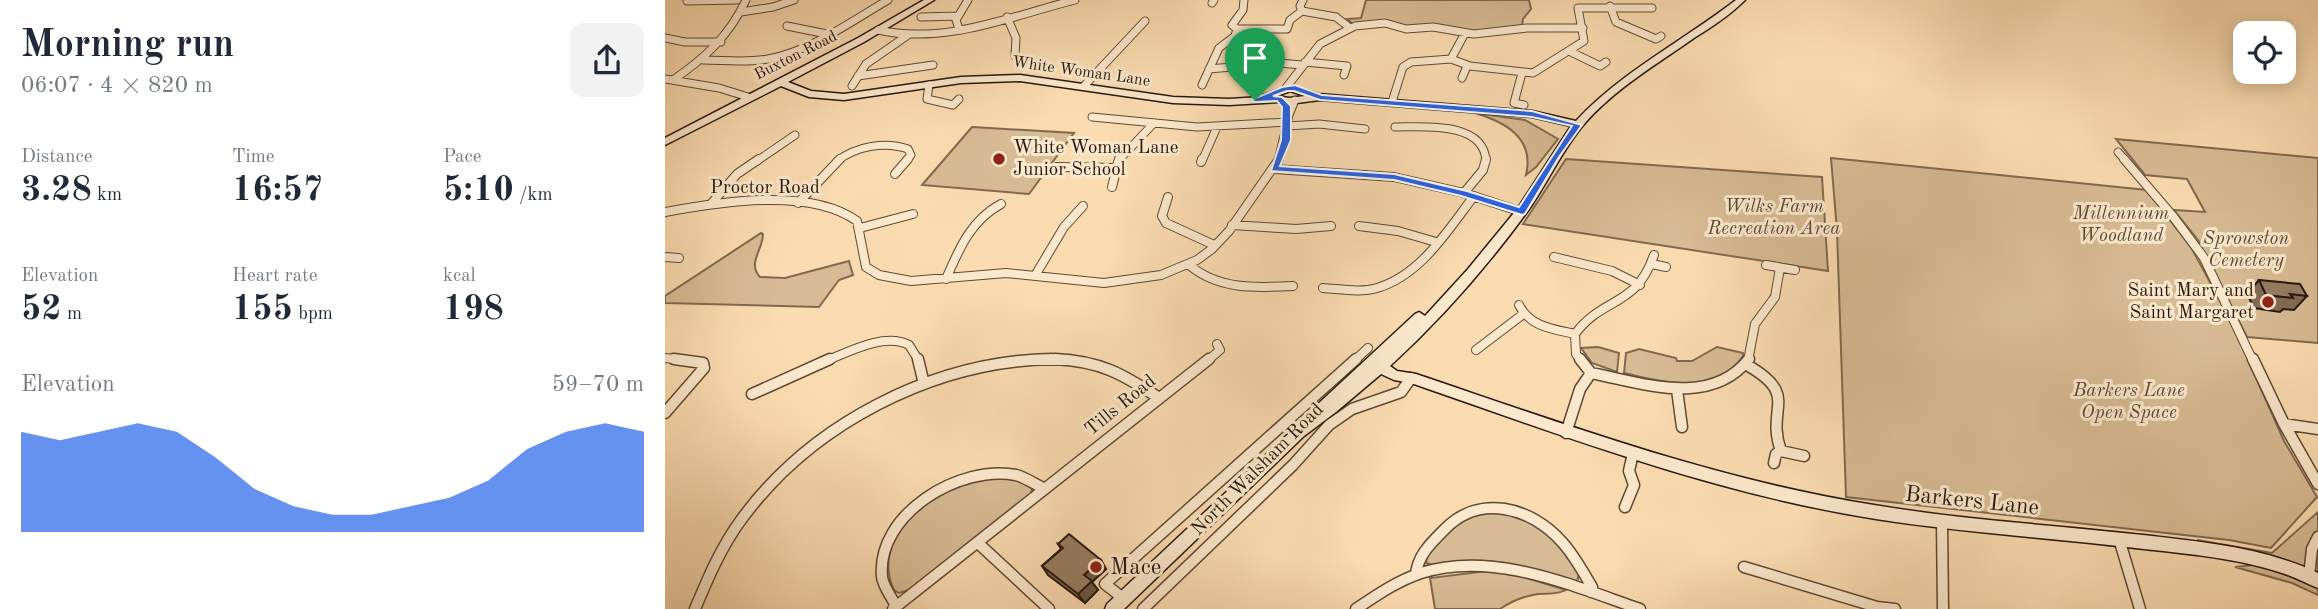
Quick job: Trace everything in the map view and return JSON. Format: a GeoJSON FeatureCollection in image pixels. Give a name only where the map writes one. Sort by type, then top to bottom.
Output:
{"type":"FeatureCollection","features":[{"type":"Feature","properties":{"kind":"street"},"geometry":{"type":"LineString","coordinates":[[687,1],[737,0]]}},
{"type":"Feature","properties":{"kind":"street"},"geometry":{"type":"LineString","coordinates":[[669,80],[703,60],[721,42],[746,0]]}},
{"type":"Feature","properties":{"kind":"street"},"geometry":{"type":"LineString","coordinates":[[741,12],[773,7],[794,0]]}},
{"type":"Feature","properties":{"kind":"street"},"geometry":{"type":"LineString","coordinates":[[703,60],[769,59],[792,52],[886,0]]}},
{"type":"Feature","properties":{"kind":"street","name":"Buxton Road"},"geometry":{"type":"LineString","coordinates":[[665,142],[879,30],[930,0]]}},
{"type":"Feature","properties":{"kind":"street"},"geometry":{"type":"LineString","coordinates":[[959,29],[958,16],[968,0]]}},
{"type":"Feature","properties":{"kind":"street"},"geometry":{"type":"LineString","coordinates":[[879,30],[908,35],[959,29],[1075,0]]}},
{"type":"Feature","properties":{"kind":"street"},"geometry":{"type":"LineString","coordinates":[[1244,0],[1243,10],[1232,25],[1237,29],[1287,29],[1290,20],[1303,11],[1336,17],[1350,28]]}},
{"type":"Feature","properties":{"kind":"street"},"geometry":{"type":"LineString","coordinates":[[1303,0],[1300,6],[1303,11]]}},
{"type":"Feature","properties":{"kind":"street","name":"North Walsham Road"},"geometry":{"type":"LineString","coordinates":[[1472,272],[1375,358],[1238,464],[1105,583],[1119,604],[1181,547],[1256,471],[1300,432],[1340,404],[1375,358],[1392,357],[1472,272],[1522,212],[1555,156],[1578,125],[1629,77],[1741,0]]}},
{"type":"Feature","properties":{"kind":"street"},"geometry":{"type":"LineString","coordinates":[[1610,6],[1616,22],[1656,40]]}},
{"type":"Feature","properties":{"kind":"street"},"geometry":{"type":"LineString","coordinates":[[1392,102],[1404,63],[1451,59],[1467,66],[1533,73],[1584,41],[1578,8],[1652,8]]}},
{"type":"Feature","properties":{"kind":"street"},"geometry":{"type":"LineString","coordinates":[[923,18],[958,16]]}},
{"type":"Feature","properties":{"kind":"street"},"geometry":{"type":"LineString","coordinates":[[1007,17],[1016,38],[1015,53],[1007,53]]}},
{"type":"Feature","properties":{"kind":"street"},"geometry":{"type":"LineString","coordinates":[[1084,86],[1145,21]]}},
{"type":"Feature","properties":{"kind":"street"},"geometry":{"type":"LineString","coordinates":[[801,23],[790,27],[827,34]]}},
{"type":"Feature","properties":{"kind":"street"},"geometry":{"type":"LineString","coordinates":[[1288,121],[1282,95],[1320,44],[1350,28],[1385,23],[1409,30],[1433,27],[1465,33],[1495,33],[1527,28],[1583,28]]}},
{"type":"Feature","properties":{"kind":"street"},"geometry":{"type":"LineString","coordinates":[[1202,85],[1219,48],[1235,36],[1237,29]]}},
{"type":"Feature","properties":{"kind":"street"},"geometry":{"type":"LineString","coordinates":[[1451,59],[1465,33]]}},
{"type":"Feature","properties":{"kind":"street"},"geometry":{"type":"LineString","coordinates":[[852,86],[866,64],[908,35]]}},
{"type":"Feature","properties":{"kind":"street"},"geometry":{"type":"LineString","coordinates":[[665,38],[685,42],[721,42]]}},
{"type":"Feature","properties":{"kind":"street"},"geometry":{"type":"LineString","coordinates":[[1569,51],[1600,66]]}},
{"type":"Feature","properties":{"kind":"street"},"geometry":{"type":"LineString","coordinates":[[854,61],[866,64]]}},
{"type":"Feature","properties":{"kind":"street"},"geometry":{"type":"LineString","coordinates":[[1209,69],[1240,68],[1277,62],[1348,64],[1344,75]]}},
{"type":"Feature","properties":{"kind":"street"},"geometry":{"type":"LineString","coordinates":[[858,76],[933,65]]}},
{"type":"Feature","properties":{"kind":"street"},"geometry":{"type":"LineString","coordinates":[[1462,78],[1467,66]]}},
{"type":"Feature","properties":{"kind":"street"},"geometry":{"type":"LineString","coordinates":[[1514,103],[1522,73]]}},
{"type":"Feature","properties":{"kind":"street","name":"White Woman Lane"},"geometry":{"type":"LineString","coordinates":[[780,82],[809,94],[844,97],[1010,77],[1192,102],[1255,100],[1298,95],[1532,114],[1578,125]]}},
{"type":"Feature","properties":{"kind":"street"},"geometry":{"type":"LineString","coordinates":[[913,214],[860,228],[864,262],[868,269],[894,279],[946,279],[1004,273],[1036,274],[1069,281],[1127,282],[1162,275],[1188,264],[1214,246],[1274,169],[1286,140],[1288,121],[1298,95],[1296,77]]}},
{"type":"Feature","properties":{"kind":"street"},"geometry":{"type":"LineString","coordinates":[[669,80],[719,88],[748,97]]}},
{"type":"Feature","properties":{"kind":"street"},"geometry":{"type":"LineString","coordinates":[[929,85],[927,99],[931,102],[956,102],[947,111]]}},
{"type":"Feature","properties":{"kind":"street"},"geometry":{"type":"LineString","coordinates":[[1504,102],[1524,105]]}},
{"type":"Feature","properties":{"kind":"street"},"geometry":{"type":"LineString","coordinates":[[1092,117],[1104,121],[1217,127],[1288,121],[1365,129]]}},
{"type":"Feature","properties":{"kind":"street"},"geometry":{"type":"LineString","coordinates":[[1125,180],[1114,184],[1115,167],[1124,151],[1154,123]]}},
{"type":"Feature","properties":{"kind":"street"},"geometry":{"type":"LineString","coordinates":[[1401,125],[1457,130],[1482,145],[1486,151],[1486,162],[1464,193]]}},
{"type":"Feature","properties":{"kind":"street"},"geometry":{"type":"LineString","coordinates":[[1201,162],[1217,127]]}},
{"type":"Feature","properties":{"kind":"street"},"geometry":{"type":"LineString","coordinates":[[711,204],[737,174],[795,135]]}},
{"type":"Feature","properties":{"kind":"street"},"geometry":{"type":"LineString","coordinates":[[798,203],[825,170],[856,148],[905,147],[911,155],[901,171]]}},
{"type":"Feature","properties":{"kind":"street"},"geometry":{"type":"LineString","coordinates":[[2118,152],[2172,215],[2204,258],[2284,424],[2318,484]]}},
{"type":"Feature","properties":{"kind":"street"},"geometry":{"type":"LineString","coordinates":[[1057,167],[1115,167]]}},
{"type":"Feature","properties":{"kind":"street"},"geometry":{"type":"LineString","coordinates":[[1274,169],[1394,177],[1464,193],[1522,212]]}},
{"type":"Feature","properties":{"kind":"street"},"geometry":{"type":"LineString","coordinates":[[1323,288],[1335,293],[1389,284],[1415,266],[1474,196]]}},
{"type":"Feature","properties":{"kind":"street"},"geometry":{"type":"LineString","coordinates":[[1169,201],[1159,222],[1214,246]]}},
{"type":"Feature","properties":{"kind":"street","name":"Proctor Road"},"geometry":{"type":"LineString","coordinates":[[665,212],[711,204],[798,203],[837,207],[853,215],[860,228]]}},
{"type":"Feature","properties":{"kind":"street"},"geometry":{"type":"LineString","coordinates":[[946,279],[975,223],[997,207]]}},
{"type":"Feature","properties":{"kind":"street"},"geometry":{"type":"LineString","coordinates":[[1036,274],[1064,227],[1079,209],[1066,211]]}},
{"type":"Feature","properties":{"kind":"street"},"geometry":{"type":"LineString","coordinates":[[1232,225],[1320,231],[1331,226]]}},
{"type":"Feature","properties":{"kind":"street"},"geometry":{"type":"LineString","coordinates":[[1364,229],[1398,230],[1436,242]]}},
{"type":"Feature","properties":{"kind":"street"},"geometry":{"type":"LineString","coordinates":[[1666,267],[1653,260],[1640,285],[1584,323],[1575,334],[1576,354],[1591,373],[1677,390],[1706,387],[1720,382],[1747,365],[1755,324],[1775,297],[1780,268]]}},
{"type":"Feature","properties":{"kind":"street"},"geometry":{"type":"LineString","coordinates":[[1557,261],[1612,271],[1640,285]]}},
{"type":"Feature","properties":{"kind":"street"},"geometry":{"type":"LineString","coordinates":[[1188,264],[1201,277],[1221,283],[1280,290],[1293,286]]}},
{"type":"Feature","properties":{"kind":"street"},"geometry":{"type":"LineString","coordinates":[[1766,265],[1795,270]]}},
{"type":"Feature","properties":{"kind":"street"},"geometry":{"type":"LineString","coordinates":[[1476,350],[1491,342],[1520,310],[1540,325],[1575,334]]}},
{"type":"Feature","properties":{"kind":"street"},"geometry":{"type":"LineString","coordinates":[[752,394],[766,392],[865,346],[891,340],[902,341],[915,351],[924,384]]}},
{"type":"Feature","properties":{"kind":"street","name":"Tills Road"},"geometry":{"type":"LineString","coordinates":[[1045,489],[1023,475],[993,472],[959,480],[926,499],[899,524],[883,554],[882,583],[894,607],[978,543],[1221,348]]}},
{"type":"Feature","properties":{"kind":"street","name":"Barkers Lane"},"geometry":{"type":"LineString","coordinates":[[1392,357],[1398,367],[1411,378]]}},
{"type":"Feature","properties":{"kind":"street"},"geometry":{"type":"LineString","coordinates":[[665,358],[698,361],[703,363],[704,368],[665,413]]}},
{"type":"Feature","properties":{"kind":"street","name":"Barkers Lane"},"geometry":{"type":"LineString","coordinates":[[1375,358],[1395,377],[1411,378],[1566,433],[1787,495],[1942,522],[2119,539],[2231,554],[2313,579]]}},
{"type":"Feature","properties":{"kind":"street"},"geometry":{"type":"LineString","coordinates":[[695,609],[712,565],[731,534],[776,479],[801,456],[848,422],[924,384],[996,364],[1039,359],[1065,360],[1108,367],[1159,398]]}},
{"type":"Feature","properties":{"kind":"street"},"geometry":{"type":"LineString","coordinates":[[1747,365],[1771,379],[1778,388],[1780,397],[1775,439],[1781,451]]}},
{"type":"Feature","properties":{"kind":"street"},"geometry":{"type":"LineString","coordinates":[[1566,433],[1580,389],[1591,373]]}},
{"type":"Feature","properties":{"kind":"street","name":"North Walsham Road"},"geometry":{"type":"LineString","coordinates":[[1143,609],[1293,465],[1329,425],[1352,409],[1401,392],[1411,378]]}},
{"type":"Feature","properties":{"kind":"street"},"geometry":{"type":"LineString","coordinates":[[1677,390],[1682,427]]}},
{"type":"Feature","properties":{"kind":"street"},"geometry":{"type":"LineString","coordinates":[[2284,424],[2318,429]]}},
{"type":"Feature","properties":{"kind":"street"},"geometry":{"type":"LineString","coordinates":[[1774,463],[1776,454],[1781,451],[1804,456]]}},
{"type":"Feature","properties":{"kind":"street"},"geometry":{"type":"LineString","coordinates":[[1625,507],[1635,485],[1629,471],[1633,453]]}},
{"type":"Feature","properties":{"kind":"street","name":"North Walsham Road"},"geometry":{"type":"LineString","coordinates":[[1238,464],[1256,471]]}},
{"type":"Feature","properties":{"kind":"street"},"geometry":{"type":"LineString","coordinates":[[1416,575],[1415,569],[1431,544],[1457,517],[1476,509],[1502,507],[1537,520],[1556,534],[1592,587],[1591,592]]}},
{"type":"Feature","properties":{"kind":"street"},"geometry":{"type":"LineString","coordinates":[[1942,522],[1943,609]]}},
{"type":"Feature","properties":{"kind":"street"},"geometry":{"type":"LineString","coordinates":[[2313,579],[2312,549],[2318,537]]}},
{"type":"Feature","properties":{"kind":"street"},"geometry":{"type":"LineString","coordinates":[[2119,539],[2140,609]]}},
{"type":"Feature","properties":{"kind":"street"},"geometry":{"type":"LineString","coordinates":[[978,543],[1049,609]]}},
{"type":"Feature","properties":{"kind":"street"},"geometry":{"type":"LineString","coordinates":[[1356,609],[1392,585],[1416,575],[1442,569],[1493,566],[1517,569],[1640,609]]}},
{"type":"Feature","properties":{"kind":"street"},"geometry":{"type":"LineString","coordinates":[[1744,567],[1877,607],[1895,609]]}},
{"type":"Feature","properties":{"kind":"green space"},"geometry":{"type":"Polygon","coordinates":[[[1366,0],[1529,0],[1531,9],[1523,19],[1522,26],[1495,30],[1465,31],[1353,24],[1347,19],[1361,18],[1366,0]]]}},
{"type":"Feature","properties":{"kind":"green space"},"geometry":{"type":"Polygon","coordinates":[[[1475,113],[1525,120],[1558,139],[1536,167],[1526,175],[1528,162],[1522,141],[1497,121],[1475,113]]]}},
{"type":"Feature","properties":{"kind":"green space"},"geometry":{"type":"Polygon","coordinates":[[[972,127],[1074,133],[1029,194],[922,185],[972,127]]]}},
{"type":"Feature","properties":{"kind":"green space","name":"Sprowston Cemetery"},"geometry":{"type":"Polygon","coordinates":[[[2116,139],[2318,158],[2318,343],[2247,337],[2198,240],[2174,210],[2205,212],[2187,179],[2145,175],[2116,139]]]}},
{"type":"Feature","properties":{"kind":"green space","name":"Barkers Lane Open Space"},"geometry":{"type":"Polygon","coordinates":[[[1831,158],[2147,190],[2192,249],[2231,321],[2284,441],[2317,497],[2271,548],[2229,540],[1846,497],[1837,231],[1831,158]]]}},
{"type":"Feature","properties":{"kind":"green space","name":"Wilks Farm Recreation Area"},"geometry":{"type":"Polygon","coordinates":[[[1566,159],[1822,177],[1828,271],[1523,224],[1566,159]]]}},
{"type":"Feature","properties":{"kind":"green space"},"geometry":{"type":"Polygon","coordinates":[[[761,233],[762,240],[755,261],[756,272],[760,277],[785,278],[849,261],[853,275],[839,280],[819,307],[665,303],[665,296],[761,233]]]}},
{"type":"Feature","properties":{"kind":"green space"},"geometry":{"type":"Polygon","coordinates":[[[1598,347],[1619,353],[1617,372],[1592,363],[1581,348],[1598,347]]]}},
{"type":"Feature","properties":{"kind":"green space"},"geometry":{"type":"Polygon","coordinates":[[[1717,347],[1743,353],[1743,356],[1732,369],[1704,382],[1672,382],[1624,373],[1626,353],[1639,349],[1676,358],[1677,361],[1692,361],[1717,347]]]}},
{"type":"Feature","properties":{"kind":"green space"},"geometry":{"type":"Polygon","coordinates":[[[1007,476],[1030,484],[1032,490],[1029,498],[909,590],[899,593],[894,590],[889,573],[889,557],[903,525],[915,512],[928,500],[959,484],[1007,476]]]}},
{"type":"Feature","properties":{"kind":"green space"},"geometry":{"type":"Polygon","coordinates":[[[1479,510],[1519,514],[1554,537],[1579,574],[1577,582],[1497,562],[1469,561],[1447,565],[1426,563],[1432,545],[1439,538],[1479,510]]]}},
{"type":"Feature","properties":{"kind":"green space"},"geometry":{"type":"Polygon","coordinates":[[[2318,512],[2318,595],[2292,583],[2235,567],[2254,565],[2197,540],[2272,553],[2318,512]]]}},
{"type":"Feature","properties":{"kind":"green space"},"geometry":{"type":"Polygon","coordinates":[[[1487,571],[1507,572],[1566,590],[1528,596],[1500,609],[1435,609],[1430,578],[1487,571]]]}},
{"type":"Feature","properties":{"kind":"building"},"geometry":{"type":"Polygon","coordinates":[[[2259,280],[2300,284],[2307,296],[2290,294],[2293,298],[2266,295],[2259,280]]]}},
{"type":"Feature","properties":{"kind":"building"},"geometry":{"type":"Polygon","coordinates":[[[1069,534],[1101,560],[1084,575],[1092,581],[1078,594],[1042,566],[1063,548],[1058,544],[1069,534]]]}},
{"type":"Feature","properties":{"kind":"place","name":"White Woman Lane Junior School"},"geometry":{"type":"Point","coordinates":[999,159]}},
{"type":"Feature","properties":{"kind":"place","name":"Saint Mary and Saint Margaret"},"geometry":{"type":"Point","coordinates":[2268,302]}},
{"type":"Feature","properties":{"kind":"place","name":"Mace"},"geometry":{"type":"Point","coordinates":[1096,567]}},
{"type":"Feature","properties":{"kind":"route"},"geometry":{"type":"LineString","coordinates":[[1295,88],[1320,97],[1434,104],[1532,114],[1578,125],[1555,156],[1522,212],[1413,180],[1358,173],[1274,169],[1286,140],[1287,106],[1279,99],[1255,100],[1295,88]]}},
{"type":"Feature","properties":{"kind":"park label","name":"Millennium Woodland"},"geometry":{"type":"Point","coordinates":[2121,225]}}]}
